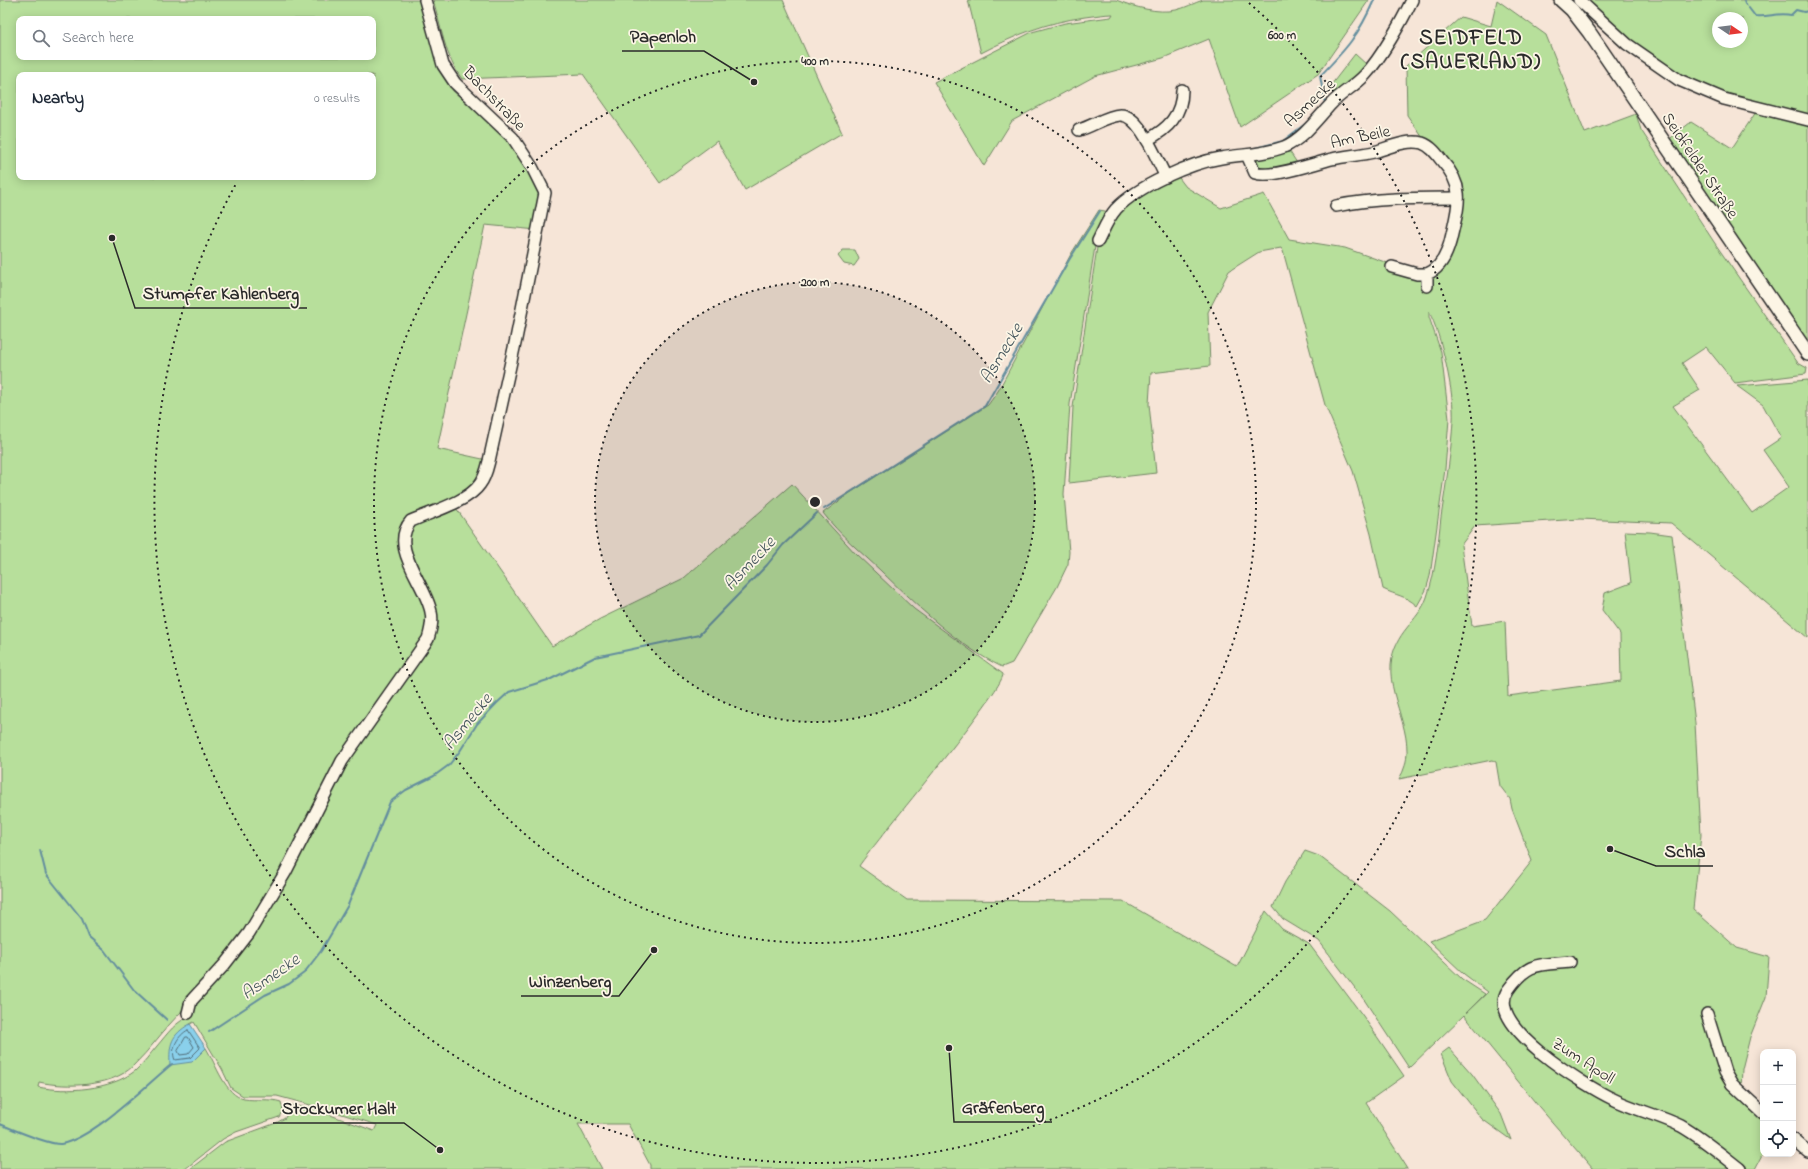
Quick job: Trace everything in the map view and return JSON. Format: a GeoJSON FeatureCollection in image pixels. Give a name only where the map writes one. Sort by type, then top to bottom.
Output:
{"type":"FeatureCollection","features":[{"type":"Feature","properties":{"kind":"main road","name":"Seidfelder Straße"},"geometry":{"type":"LineString","coordinates":[[1561,0],[1581,20],[1808,354]]}},
{"type":"Feature","properties":{"kind":"street","name":"Bachstraße"},"geometry":{"type":"LineString","coordinates":[[188,1013],[191,1001],[225,964],[249,933],[285,873],[342,761],[428,639],[431,629],[431,612],[429,603],[408,558],[404,545],[404,532],[411,521],[458,500],[473,491],[484,477],[489,461],[516,339],[545,193],[532,167],[513,138],[454,82],[448,74],[443,65],[425,0]]}},
{"type":"Feature","properties":{"kind":"street","name":"Asmecke"},"geometry":{"type":"LineString","coordinates":[[1098,241],[1114,211],[1122,203],[1166,177],[1190,166],[1220,158],[1260,154],[1286,146],[1306,131],[1334,102],[1366,74],[1398,25],[1412,0]]}},
{"type":"Feature","properties":{"kind":"street"},"geometry":{"type":"LineString","coordinates":[[1579,0],[1627,44],[1679,80],[1724,99],[1808,120]]}},
{"type":"Feature","properties":{"kind":"street"},"geometry":{"type":"LineString","coordinates":[[1147,140],[1169,126],[1178,111],[1182,100],[1182,90]]}},
{"type":"Feature","properties":{"kind":"street"},"geometry":{"type":"LineString","coordinates":[[1080,130],[1111,117],[1124,116],[1136,123],[1147,140],[1166,177]]}},
{"type":"Feature","properties":{"kind":"street","name":"Am Beile"},"geometry":{"type":"LineString","coordinates":[[1247,155],[1256,172],[1261,175],[1291,170],[1333,159],[1364,154],[1413,142],[1422,143],[1432,149],[1455,176],[1458,189],[1458,198],[1448,247],[1436,269],[1427,274]]}},
{"type":"Feature","properties":{"kind":"street"},"geometry":{"type":"LineString","coordinates":[[1336,206],[1372,200],[1458,198]]}},
{"type":"Feature","properties":{"kind":"street"},"geometry":{"type":"LineString","coordinates":[[1392,267],[1417,274],[1427,274],[1427,286]]}},
{"type":"Feature","properties":{"kind":"street","name":"Zum Apoll"},"geometry":{"type":"LineString","coordinates":[[1570,962],[1530,967],[1522,972],[1504,994],[1504,1006],[1511,1022],[1523,1038],[1537,1050],[1587,1085],[1614,1100],[1668,1120],[1682,1127],[1715,1149],[1740,1169]]}},
{"type":"Feature","properties":{"kind":"street"},"geometry":{"type":"LineString","coordinates":[[1707,1014],[1725,1072],[1732,1084],[1760,1110]]}},
{"type":"Feature","properties":{"kind":"street"},"geometry":{"type":"LineString","coordinates":[[1796,1142],[1808,1152]]}},
{"type":"Feature","properties":{"kind":"green space"},"geometry":{"type":"Polygon","coordinates":[[[0,0],[419,0],[439,70],[453,91],[511,141],[519,152],[539,192],[537,230],[485,225],[437,449],[487,460],[482,477],[454,505],[552,646],[600,619],[684,578],[792,484],[856,554],[914,609],[1003,674],[998,686],[963,735],[859,866],[907,900],[1123,901],[1237,967],[1266,911],[1282,929],[1309,944],[1363,1016],[1404,1076],[1366,1103],[1408,1169],[650,1169],[650,1165],[628,1124],[578,1124],[602,1169],[190,1169],[225,1142],[276,1123],[285,1118],[292,1105],[314,1109],[374,1131],[377,1125],[277,1096],[243,1096],[231,1088],[222,1069],[194,1022],[190,1024],[192,1062],[206,1048],[231,1092],[244,1099],[272,1100],[281,1102],[283,1110],[279,1117],[236,1132],[223,1139],[185,1169],[0,1169],[0,0]],[[259,912],[180,1013],[133,1066],[124,1073],[101,1082],[62,1085],[39,1082],[38,1087],[75,1090],[101,1086],[125,1077],[135,1071],[172,1028],[191,1016],[190,1009],[259,912]]]}},
{"type":"Feature","properties":{"kind":"green space"},"geometry":{"type":"Polygon","coordinates":[[[433,0],[783,0],[842,133],[745,190],[717,141],[660,183],[583,74],[462,79],[456,71],[447,51],[433,0]]]}},
{"type":"Feature","properties":{"kind":"green space"},"geometry":{"type":"Polygon","coordinates":[[[968,0],[1116,0],[1138,7],[1169,11],[1203,0],[1369,0],[1318,74],[1240,127],[1209,39],[1163,58],[1095,76],[1012,121],[984,166],[934,82],[1032,32],[1065,23],[1111,17],[1113,14],[1057,22],[1019,35],[981,53],[968,0]]]}},
{"type":"Feature","properties":{"kind":"green space"},"geometry":{"type":"Polygon","coordinates":[[[1497,0],[1546,35],[1585,133],[1636,114],[1641,130],[1714,242],[1798,363],[1807,368],[1806,374],[1735,383],[1706,347],[1682,363],[1700,390],[1673,406],[1752,513],[1789,487],[1763,450],[1781,438],[1763,405],[1737,386],[1808,380],[1808,638],[1671,523],[1580,519],[1475,526],[1461,545],[1472,626],[1505,621],[1508,696],[1621,681],[1620,634],[1602,610],[1605,593],[1631,583],[1625,531],[1672,535],[1695,723],[1701,835],[1693,909],[1737,948],[1769,957],[1766,997],[1750,1037],[1742,1069],[1741,1089],[1760,1113],[1760,1157],[1761,1157],[1755,1169],[1593,1169],[1539,1107],[1464,1015],[1409,1068],[1365,1001],[1319,941],[1283,919],[1273,907],[1285,882],[1305,851],[1319,856],[1390,911],[1462,979],[1485,994],[1466,1013],[1488,992],[1464,974],[1429,941],[1485,920],[1532,861],[1512,809],[1510,799],[1500,786],[1496,762],[1492,760],[1399,779],[1405,765],[1407,751],[1406,737],[1391,679],[1391,665],[1393,653],[1401,635],[1423,606],[1433,577],[1450,457],[1453,421],[1452,396],[1446,365],[1438,334],[1429,312],[1429,317],[1441,352],[1449,419],[1445,469],[1430,576],[1426,590],[1417,606],[1405,598],[1383,589],[1371,534],[1353,471],[1325,405],[1281,248],[1259,252],[1229,271],[1208,312],[1210,366],[1151,373],[1149,404],[1156,473],[1069,483],[1073,407],[1098,241],[1116,212],[1176,174],[1186,187],[1221,208],[1264,194],[1289,239],[1345,248],[1419,274],[1421,281],[1427,279],[1441,267],[1461,193],[1407,115],[1406,66],[1461,17],[1491,26],[1497,0]]]}},
{"type":"Feature","properties":{"kind":"green space"},"geometry":{"type":"Polygon","coordinates":[[[1581,0],[1808,0],[1808,345],[1667,141],[1691,122],[1732,148],[1758,109],[1704,89],[1634,47],[1581,0]]]}},
{"type":"Feature","properties":{"kind":"green space"},"geometry":{"type":"Polygon","coordinates":[[[1355,54],[1367,65],[1346,90],[1333,97],[1331,85],[1355,54]]]}},
{"type":"Feature","properties":{"kind":"green space"},"geometry":{"type":"Polygon","coordinates":[[[1288,149],[1297,163],[1274,169],[1258,171],[1253,160],[1288,149]]]}},
{"type":"Feature","properties":{"kind":"green space"},"geometry":{"type":"Polygon","coordinates":[[[1099,210],[1105,211],[1111,215],[1096,240],[1070,404],[1064,494],[1069,552],[1068,564],[1057,587],[1012,663],[1002,667],[969,648],[938,624],[836,529],[823,513],[850,493],[988,405],[998,391],[1071,254],[1099,210]]]}},
{"type":"Feature","properties":{"kind":"green space"},"geometry":{"type":"Polygon","coordinates":[[[843,250],[855,250],[859,259],[854,266],[844,264],[838,256],[843,250]]]}},
{"type":"Feature","properties":{"kind":"green space"},"geometry":{"type":"Polygon","coordinates":[[[1449,1048],[1472,1074],[1501,1114],[1511,1140],[1482,1119],[1452,1081],[1441,1054],[1449,1048]]]}},
{"type":"Feature","properties":{"kind":"water"},"geometry":{"type":"Polygon","coordinates":[[[190,1024],[206,1048],[192,1062],[170,1065],[172,1041],[179,1032],[190,1024]]]}},
{"type":"Feature","properties":{"kind":"waterway","name":"Asmecke"},"geometry":{"type":"LineString","coordinates":[[1325,103],[1320,76],[1351,41],[1363,23],[1374,0]]}},
{"type":"Feature","properties":{"kind":"waterway"},"geometry":{"type":"LineString","coordinates":[[1744,0],[1755,16],[1781,14],[1791,15],[1796,10],[1804,12],[1808,11]]}},
{"type":"Feature","properties":{"kind":"waterway","name":"Asmecke"},"geometry":{"type":"LineString","coordinates":[[1255,148],[1283,141],[1309,121]]}},
{"type":"Feature","properties":{"kind":"waterway","name":"Asmecke"},"geometry":{"type":"LineString","coordinates":[[1134,188],[1155,176]]}},
{"type":"Feature","properties":{"kind":"waterway","name":"Asmecke"},"geometry":{"type":"LineString","coordinates":[[1125,194],[1131,190]]}},
{"type":"Feature","properties":{"kind":"waterway","name":"Asmecke"},"geometry":{"type":"LineString","coordinates":[[824,509],[985,406],[1069,260],[1100,211]]}},
{"type":"Feature","properties":{"kind":"waterway","name":"Asmecke"},"geometry":{"type":"LineString","coordinates":[[209,1032],[265,995],[289,984],[304,973],[321,951],[348,905],[390,802],[406,790],[434,776],[449,765],[477,724],[509,692],[551,679],[595,657],[699,635],[767,565],[783,545],[817,513]]}},
{"type":"Feature","properties":{"kind":"waterway"},"geometry":{"type":"LineString","coordinates":[[40,850],[46,874],[82,919],[89,937],[104,950],[134,990],[167,1020]]}},
{"type":"Feature","properties":{"kind":"waterway","name":"Asmecke"},"geometry":{"type":"LineString","coordinates":[[0,1124],[55,1144],[61,1144],[74,1140],[104,1122],[172,1064]]}},
{"type":"Feature","properties":{"kind":"place","name":"Papenloh"},"geometry":{"type":"Point","coordinates":[754,82]}},
{"type":"Feature","properties":{"kind":"place","name":"Stumpfer Kahlenberg"},"geometry":{"type":"Point","coordinates":[112,238]}},
{"type":"Feature","properties":{"kind":"place","name":"Schla"},"geometry":{"type":"Point","coordinates":[1610,849]}},
{"type":"Feature","properties":{"kind":"place","name":"Winzenberg"},"geometry":{"type":"Point","coordinates":[654,950]}},
{"type":"Feature","properties":{"kind":"place","name":"Gräfenberg"},"geometry":{"type":"Point","coordinates":[949,1048]}},
{"type":"Feature","properties":{"kind":"place","name":"Stockumer Halt"},"geometry":{"type":"Point","coordinates":[440,1150]}},
{"type":"Feature","properties":{"kind":"district","name":"SEIDFELD (SAUERLAND)"},"geometry":{"type":"Point","coordinates":[1471,49]}}]}
